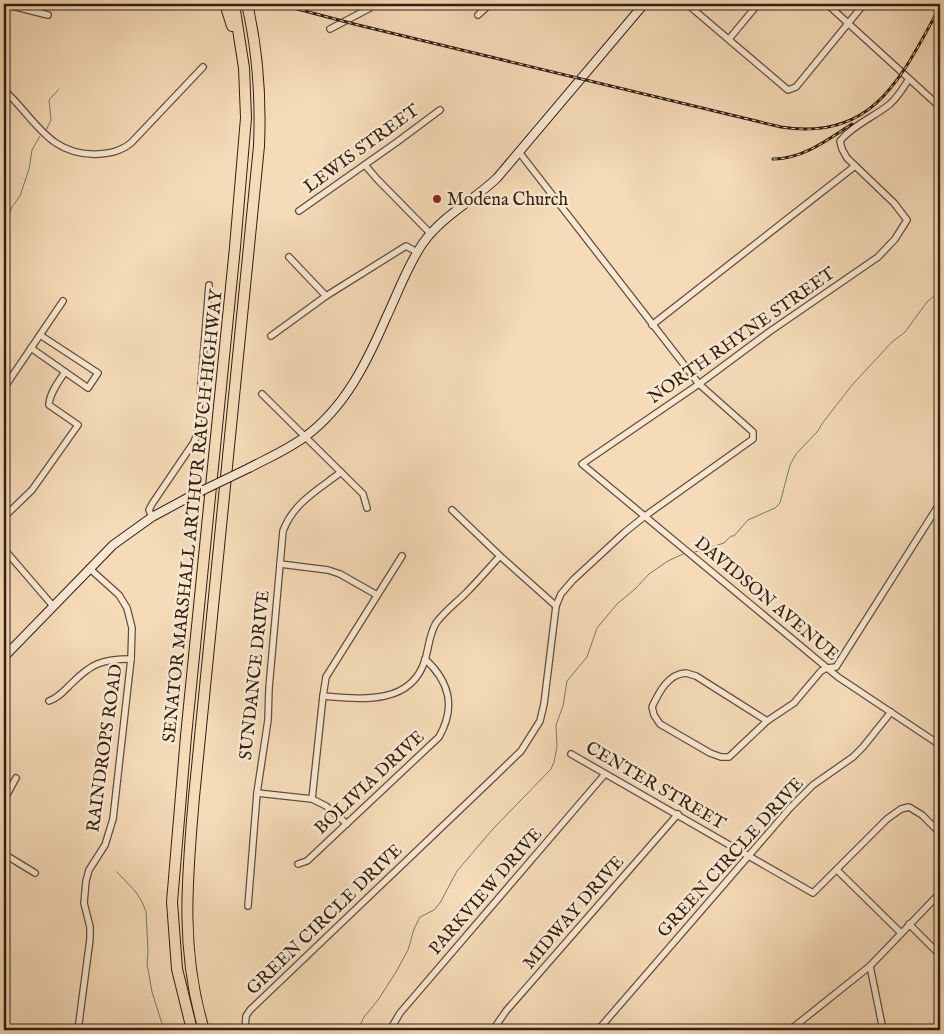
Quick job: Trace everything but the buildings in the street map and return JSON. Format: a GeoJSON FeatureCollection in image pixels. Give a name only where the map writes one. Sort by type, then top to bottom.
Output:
{"type":"FeatureCollection","features":[{"type":"Feature","properties":{"kind":"highway"},"geometry":{"type":"LineString","coordinates":[[224,4],[244,68]]}},
{"type":"Feature","properties":{"kind":"highway","name":"SENATOR MARSHALL ARTHUR RAUCH HIGHWAY"},"geometry":{"type":"LineString","coordinates":[[192,1030],[177,968],[172,902],[246,118],[244,68],[234,4]]}},
{"type":"Feature","properties":{"kind":"highway","name":"SENATOR MARSHALL ARTHUR RAUCH HIGHWAY"},"geometry":{"type":"LineString","coordinates":[[204,1030],[194,988],[187,943],[187,888],[194,797],[258,146],[260,90],[247,4]]}},
{"type":"Feature","properties":{"kind":"street"},"geometry":{"type":"LineString","coordinates":[[4,4],[48,15]]}},
{"type":"Feature","properties":{"kind":"street"},"geometry":{"type":"LineString","coordinates":[[330,29],[370,8],[372,4]]}},
{"type":"Feature","properties":{"kind":"street"},"geometry":{"type":"LineString","coordinates":[[478,15],[490,4]]}},
{"type":"Feature","properties":{"kind":"street"},"geometry":{"type":"LineString","coordinates":[[4,656],[89,568],[127,533],[152,516],[249,468],[306,436],[344,398],[369,358],[417,252],[430,233],[449,215],[486,188],[520,152],[644,4]]}},
{"type":"Feature","properties":{"kind":"street"},"geometry":{"type":"LineString","coordinates":[[687,4],[788,90],[796,87],[864,4]]}},
{"type":"Feature","properties":{"kind":"street"},"geometry":{"type":"LineString","coordinates":[[729,39],[758,4]]}},
{"type":"Feature","properties":{"kind":"street"},"geometry":{"type":"LineString","coordinates":[[827,4],[849,22],[940,107]]}},
{"type":"Feature","properties":{"kind":"street"},"geometry":{"type":"LineString","coordinates":[[4,90],[45,135],[56,144],[86,153],[108,153],[122,150],[131,143],[203,67]]}},
{"type":"Feature","properties":{"kind":"street"},"geometry":{"type":"LineString","coordinates":[[652,325],[855,166],[842,149],[840,141],[846,134],[890,104],[909,79]]}},
{"type":"Feature","properties":{"kind":"street","name":"LEWIS STREET"},"geometry":{"type":"LineString","coordinates":[[299,211],[366,165],[440,110]]}},
{"type":"Feature","properties":{"kind":"street"},"geometry":{"type":"LineString","coordinates":[[452,510],[556,606],[572,580],[606,548],[645,516],[753,439],[753,432],[699,384],[520,152]]}},
{"type":"Feature","properties":{"kind":"street"},"geometry":{"type":"LineString","coordinates":[[366,165],[377,179],[430,233]]}},
{"type":"Feature","properties":{"kind":"street","name":"NORTH RHYNE STREET"},"geometry":{"type":"LineString","coordinates":[[582,464],[878,257],[895,239],[907,220],[894,203],[855,166]]}},
{"type":"Feature","properties":{"kind":"street"},"geometry":{"type":"LineString","coordinates":[[271,336],[326,296],[406,246],[417,252]]}},
{"type":"Feature","properties":{"kind":"street"},"geometry":{"type":"LineString","coordinates":[[289,257],[326,296]]}},
{"type":"Feature","properties":{"kind":"street"},"geometry":{"type":"LineString","coordinates":[[152,516],[149,510],[152,504],[194,442],[197,434],[209,285]]}},
{"type":"Feature","properties":{"kind":"street"},"geometry":{"type":"LineString","coordinates":[[4,388],[63,301]]}},
{"type":"Feature","properties":{"kind":"street"},"geometry":{"type":"LineString","coordinates":[[31,348],[88,388],[98,373],[40,335]]}},
{"type":"Feature","properties":{"kind":"street"},"geometry":{"type":"LineString","coordinates":[[4,517],[32,490],[78,425],[49,405],[49,400],[65,372]]}},
{"type":"Feature","properties":{"kind":"street"},"geometry":{"type":"LineString","coordinates":[[262,394],[363,494],[367,508]]}},
{"type":"Feature","properties":{"kind":"street","name":"DAVIDSON AVENUE"},"geometry":{"type":"LineString","coordinates":[[582,464],[827,668],[940,745]]}},
{"type":"Feature","properties":{"kind":"street","name":"SUNDANCE DRIVE"},"geometry":{"type":"LineString","coordinates":[[248,906],[257,793],[268,720],[269,688],[283,531],[288,518],[296,508],[341,472]]}},
{"type":"Feature","properties":{"kind":"street"},"geometry":{"type":"LineString","coordinates":[[767,721],[696,676],[686,673],[678,674],[670,680],[652,707],[654,716],[660,724],[710,752],[729,757],[767,721],[794,703],[821,671],[836,667],[940,503]]}},
{"type":"Feature","properties":{"kind":"street"},"geometry":{"type":"LineString","coordinates":[[4,549],[53,606]]}},
{"type":"Feature","properties":{"kind":"street"},"geometry":{"type":"LineString","coordinates":[[312,799],[322,696],[326,677],[402,556]]}},
{"type":"Feature","properties":{"kind":"street"},"geometry":{"type":"LineString","coordinates":[[322,696],[381,698],[406,687],[417,676],[425,659],[430,637],[436,624],[445,612],[466,594],[500,556]]}},
{"type":"Feature","properties":{"kind":"street"},"geometry":{"type":"LineString","coordinates":[[280,564],[328,570],[340,574],[376,595]]}},
{"type":"Feature","properties":{"kind":"street","name":"RAINDROPS ROAD"},"geometry":{"type":"LineString","coordinates":[[78,1030],[90,938],[90,927],[84,903],[86,881],[89,870],[105,845],[113,819],[131,659],[132,628],[127,608],[119,595],[89,568]]}},
{"type":"Feature","properties":{"kind":"street","name":"GREEN CIRCLE DRIVE"},"geometry":{"type":"LineString","coordinates":[[245,1030],[246,1016],[250,1010],[515,757],[528,740],[537,726],[544,704],[556,606]]}},
{"type":"Feature","properties":{"kind":"street"},"geometry":{"type":"LineString","coordinates":[[49,701],[57,698],[86,668],[103,661],[131,659]]}},
{"type":"Feature","properties":{"kind":"street","name":"BOLIVIA DRIVE"},"geometry":{"type":"LineString","coordinates":[[298,864],[307,861],[439,737],[446,725],[449,707],[446,686],[440,674],[425,659]]}},
{"type":"Feature","properties":{"kind":"street","name":"GREEN CIRCLE DRIVE"},"geometry":{"type":"LineString","coordinates":[[598,1030],[748,855],[805,792],[841,766],[863,747],[891,712]]}},
{"type":"Feature","properties":{"kind":"street","name":"CENTER STREET"},"geometry":{"type":"LineString","coordinates":[[571,754],[813,893],[837,870]]}},
{"type":"Feature","properties":{"kind":"street","name":"PARKVIEW DRIVE"},"geometry":{"type":"LineString","coordinates":[[390,1030],[400,1013],[605,774]]}},
{"type":"Feature","properties":{"kind":"street"},"geometry":{"type":"LineString","coordinates":[[4,800],[16,778]]}},
{"type":"Feature","properties":{"kind":"street"},"geometry":{"type":"LineString","coordinates":[[257,793],[312,799],[326,806],[346,824]]}},
{"type":"Feature","properties":{"kind":"street"},"geometry":{"type":"LineString","coordinates":[[901,933],[837,870],[888,819],[901,809],[909,807],[915,810],[940,833]]}},
{"type":"Feature","properties":{"kind":"street","name":"MIDWAY DRIVE"},"geometry":{"type":"LineString","coordinates":[[492,1030],[678,814]]}},
{"type":"Feature","properties":{"kind":"street"},"geometry":{"type":"LineString","coordinates":[[4,854],[35,873]]}},
{"type":"Feature","properties":{"kind":"street"},"geometry":{"type":"LineString","coordinates":[[790,1030],[870,966],[940,893]]}},
{"type":"Feature","properties":{"kind":"street"},"geometry":{"type":"LineString","coordinates":[[909,924],[940,955]]}},
{"type":"Feature","properties":{"kind":"street"},"geometry":{"type":"LineString","coordinates":[[870,966],[883,1030]]}},
{"type":"Feature","properties":{"kind":"waterway"},"geometry":{"type":"LineString","coordinates":[[46,130],[51,120],[49,100],[59,89]]}},
{"type":"Feature","properties":{"kind":"waterway"},"geometry":{"type":"LineString","coordinates":[[4,226],[12,207],[20,196],[29,169],[32,150],[40,136]]}},
{"type":"Feature","properties":{"kind":"waterway"},"geometry":{"type":"LineString","coordinates":[[695,552],[724,543],[731,536],[734,536],[748,520],[775,508],[780,503],[790,465],[796,454],[817,432],[853,384],[892,342],[905,332],[927,302],[940,291]]}},
{"type":"Feature","properties":{"kind":"waterway"},"geometry":{"type":"LineString","coordinates":[[358,1030],[364,1017],[378,1000],[396,972],[408,950],[414,929],[420,917],[434,910],[440,903],[457,871],[492,830],[551,769],[557,747],[556,725],[563,706],[567,681],[587,657],[597,628],[617,604],[649,574],[668,561],[685,553]]}},
{"type":"Feature","properties":{"kind":"waterway"},"geometry":{"type":"LineString","coordinates":[[117,872],[135,891],[146,911],[147,964],[152,992],[164,1030]]}},
{"type":"Feature","properties":{"kind":"railway"},"geometry":{"type":"LineString","coordinates":[[278,4],[781,127],[813,129],[840,124],[863,114],[882,98],[898,79],[940,7]]}},
{"type":"Feature","properties":{"kind":"railway"},"geometry":{"type":"LineString","coordinates":[[773,159],[794,156],[805,152],[852,124]]}},
{"type":"Feature","properties":{"kind":"place","name":"Modena Church"},"geometry":{"type":"Point","coordinates":[437,199]}}]}
